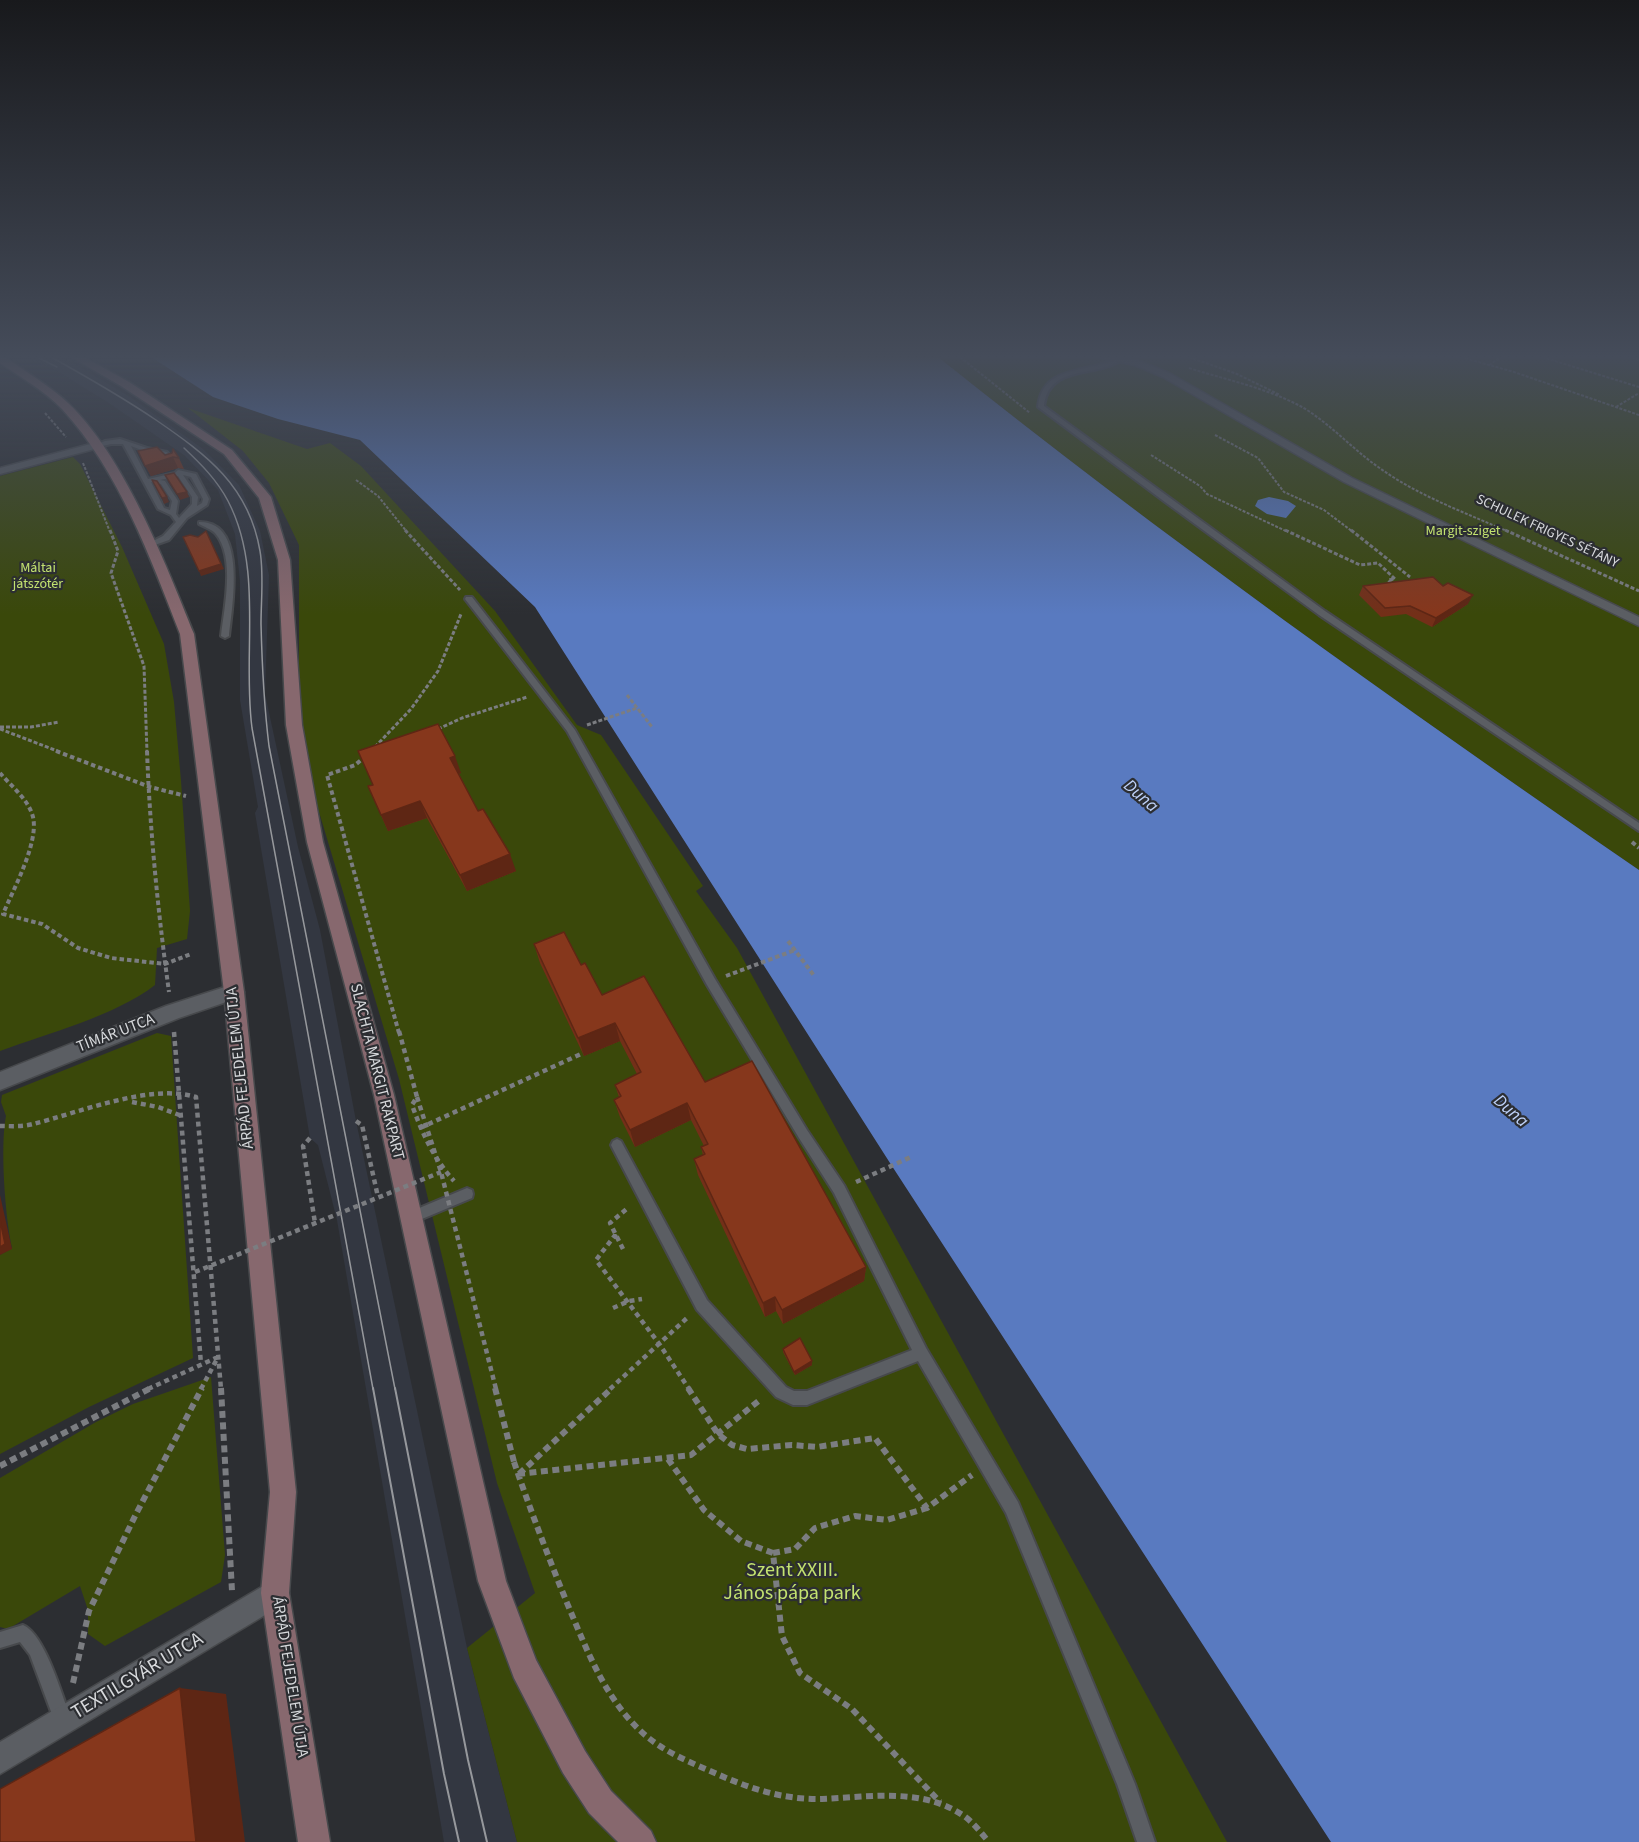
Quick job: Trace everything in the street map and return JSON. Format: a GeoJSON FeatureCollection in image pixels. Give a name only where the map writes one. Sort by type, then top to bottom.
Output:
{"type":"FeatureCollection","features":[{"type":"Feature","properties":{"kind":"main road","name":"SLACHTA MARGIT RAKPART"},"geometry":{"type":"LineString","coordinates":[[217,443],[228,452],[265,497],[275,524],[284,561],[294,725],[315,842],[384,1095],[492,1581],[524,1668],[574,1762],[600,1802],[640,1842]]}},
{"type":"Feature","properties":{"kind":"main road","name":"ÁRPÁD FEJEDELEM ÚTJA"},"geometry":{"type":"LineString","coordinates":[[98,445],[132,507],[187,634],[234,992],[284,1492],[275,1593],[314,1842]]}},
{"type":"Feature","properties":{"kind":"street"},"geometry":{"type":"LineString","coordinates":[[1284,443],[1348,480],[1639,622]]}},
{"type":"Feature","properties":{"kind":"street"},"geometry":{"type":"LineString","coordinates":[[0,471],[98,445]]}},
{"type":"Feature","properties":{"kind":"street","name":"TÍMÁR UTCA"},"geometry":{"type":"LineString","coordinates":[[0,1081],[173,1012],[234,992]]}},
{"type":"Feature","properties":{"kind":"street","name":"TEXTILGYÁR UTCA"},"geometry":{"type":"LineString","coordinates":[[0,1759],[275,1593]]}},
{"type":"Feature","properties":{"kind":"lane"},"geometry":{"type":"LineString","coordinates":[[98,445],[106,443]]}},
{"type":"Feature","properties":{"kind":"lane"},"geometry":{"type":"LineString","coordinates":[[127,443],[161,509],[173,514],[179,522]]}},
{"type":"Feature","properties":{"kind":"lane"},"geometry":{"type":"LineString","coordinates":[[133,443],[142,449],[165,453],[172,462]]}},
{"type":"Feature","properties":{"kind":"lane"},"geometry":{"type":"LineString","coordinates":[[1089,443],[1322,613],[1639,828]]}},
{"type":"Feature","properties":{"kind":"lane"},"geometry":{"type":"LineString","coordinates":[[147,481],[179,473],[192,473],[206,499],[205,504],[186,516]]}},
{"type":"Feature","properties":{"kind":"lane"},"geometry":{"type":"LineString","coordinates":[[148,545],[166,538],[195,504],[195,497],[179,473]]}},
{"type":"Feature","properties":{"kind":"lane"},"geometry":{"type":"LineString","coordinates":[[147,481],[163,482],[175,501],[173,514]]}},
{"type":"Feature","properties":{"kind":"lane"},"geometry":{"type":"LineString","coordinates":[[194,512],[214,506]]}},
{"type":"Feature","properties":{"kind":"lane"},"geometry":{"type":"LineString","coordinates":[[186,516],[201,527],[216,530],[228,550],[231,563],[225,636]]}},
{"type":"Feature","properties":{"kind":"lane"},"geometry":{"type":"LineString","coordinates":[[469,599],[527,675],[545,693],[571,730],[711,982],[839,1189],[921,1353],[1012,1508],[1126,1784],[1146,1842]]}},
{"type":"Feature","properties":{"kind":"lane"},"geometry":{"type":"LineString","coordinates":[[617,1145],[702,1305],[776,1387],[793,1398],[807,1398],[921,1353]]}},
{"type":"Feature","properties":{"kind":"lane"},"geometry":{"type":"LineString","coordinates":[[410,1218],[467,1194]]}},
{"type":"Feature","properties":{"kind":"lane"},"geometry":{"type":"LineString","coordinates":[[0,1640],[23,1633],[36,1650],[64,1722]]}},
{"type":"Feature","properties":{"kind":"path"},"geometry":{"type":"LineString","coordinates":[[70,443],[76,450],[118,551],[111,573],[144,666],[145,734],[150,787],[149,815],[156,894],[173,1012],[201,1364]]}},
{"type":"Feature","properties":{"kind":"path"},"geometry":{"type":"LineString","coordinates":[[1230,443],[1258,458],[1284,492],[1324,510],[1390,559],[1410,577]]}},
{"type":"Feature","properties":{"kind":"path","name":"SCHULEK FRIGYES SÉTÁNY"},"geometry":{"type":"LineString","coordinates":[[1350,443],[1388,474],[1420,491],[1585,564],[1639,591]]}},
{"type":"Feature","properties":{"kind":"path"},"geometry":{"type":"LineString","coordinates":[[1151,455],[1200,486],[1207,494],[1293,535],[1360,565],[1378,563],[1395,579],[1388,580],[1398,590]]}},
{"type":"Feature","properties":{"kind":"path"},"geometry":{"type":"LineString","coordinates":[[355,765],[411,709],[438,671],[469,599],[407,532],[378,495],[356,480]]}},
{"type":"Feature","properties":{"kind":"path"},"geometry":{"type":"LineString","coordinates":[[432,732],[512,701],[545,693]]}},
{"type":"Feature","properties":{"kind":"path"},"geometry":{"type":"LineString","coordinates":[[627,695],[652,727]]}},
{"type":"Feature","properties":{"kind":"path"},"geometry":{"type":"LineString","coordinates":[[571,730],[637,708]]}},
{"type":"Feature","properties":{"kind":"path"},"geometry":{"type":"LineString","coordinates":[[0,728],[31,727],[59,722]]}},
{"type":"Feature","properties":{"kind":"path"},"geometry":{"type":"LineString","coordinates":[[0,728],[150,787],[186,796]]}},
{"type":"Feature","properties":{"kind":"path"},"geometry":{"type":"LineString","coordinates":[[374,757],[327,775],[417,1097],[441,1172],[514,1462],[554,1571],[595,1665],[620,1709],[644,1734],[676,1756],[737,1783],[798,1799],[916,1796],[941,1803],[965,1817],[989,1842]]}},
{"type":"Feature","properties":{"kind":"path"},"geometry":{"type":"LineString","coordinates":[[0,773],[25,802],[34,819],[31,843],[1,914],[42,924],[78,948],[111,958],[165,964],[191,954]]}},
{"type":"Feature","properties":{"kind":"path"},"geometry":{"type":"LineString","coordinates":[[788,941],[815,977]]}},
{"type":"Feature","properties":{"kind":"path"},"geometry":{"type":"LineString","coordinates":[[711,982],[795,950]]}},
{"type":"Feature","properties":{"kind":"path"},"geometry":{"type":"LineString","coordinates":[[420,1128],[583,1053]]}},
{"type":"Feature","properties":{"kind":"path"},"geometry":{"type":"LineString","coordinates":[[0,1126],[30,1125],[98,1104],[128,1102],[179,1092],[196,1097],[219,1356],[233,1619]]}},
{"type":"Feature","properties":{"kind":"path"},"geometry":{"type":"LineString","coordinates":[[417,1097],[412,1105],[420,1128],[445,1173],[467,1194]]}},
{"type":"Feature","properties":{"kind":"path"},"geometry":{"type":"LineString","coordinates":[[128,1102],[158,1107],[182,1116]]}},
{"type":"Feature","properties":{"kind":"path"},"geometry":{"type":"LineString","coordinates":[[356,1120],[362,1125],[378,1197]]}},
{"type":"Feature","properties":{"kind":"path"},"geometry":{"type":"LineString","coordinates":[[310,1138],[303,1146],[315,1223]]}},
{"type":"Feature","properties":{"kind":"path"},"geometry":{"type":"LineString","coordinates":[[839,1189],[911,1157]]}},
{"type":"Feature","properties":{"kind":"path"},"geometry":{"type":"LineString","coordinates":[[195,1272],[441,1172]]}},
{"type":"Feature","properties":{"kind":"path"},"geometry":{"type":"LineString","coordinates":[[623,1249],[610,1223],[644,1195]]}},
{"type":"Feature","properties":{"kind":"path"},"geometry":{"type":"LineString","coordinates":[[596,1260],[616,1234]]}},
{"type":"Feature","properties":{"kind":"path"},"geometry":{"type":"LineString","coordinates":[[613,1308],[629,1301],[642,1299]]}},
{"type":"Feature","properties":{"kind":"path"},"geometry":{"type":"LineString","coordinates":[[518,1474],[702,1305]]}},
{"type":"Feature","properties":{"kind":"path"},"geometry":{"type":"LineString","coordinates":[[0,1466],[83,1421],[219,1356]]}},
{"type":"Feature","properties":{"kind":"path"},"geometry":{"type":"LineString","coordinates":[[64,1722],[89,1611],[136,1514],[219,1356]]}},
{"type":"Feature","properties":{"kind":"path"},"geometry":{"type":"LineString","coordinates":[[518,1474],[691,1455],[776,1387]]}},
{"type":"Feature","properties":{"kind":"path"},"geometry":{"type":"LineString","coordinates":[[668,1459],[704,1510],[741,1541],[773,1553],[795,1549],[815,1528],[855,1516],[887,1521],[927,1508]]}},
{"type":"Feature","properties":{"kind":"path"},"geometry":{"type":"LineString","coordinates":[[773,1553],[782,1636],[800,1673],[852,1709],[941,1803]]}},
{"type":"Feature","properties":{"kind":"shaded area"},"geometry":{"type":"Polygon","coordinates":[[[167,443],[195,443],[203,449],[239,485],[260,531],[269,575],[265,694],[298,847],[320,930],[356,1121],[467,1648],[517,1842],[444,1842],[337,1220],[318,1145],[310,1138],[255,813],[258,807],[240,700],[240,581],[235,534],[218,490],[184,455],[167,443]]]}},
{"type":"Feature","properties":{"kind":"green space","name":"Szent XXIII. János pápa park"},"geometry":{"type":"Polygon","coordinates":[[[233,443],[289,443],[307,449],[330,443],[361,466],[495,611],[577,725],[601,735],[703,886],[696,891],[737,948],[1227,1842],[517,1842],[467,1648],[535,1593],[497,1483],[399,1079],[299,745],[299,545],[269,483],[243,451],[233,443]]]}},
{"type":"Feature","properties":{"kind":"green space","name":"Margit-sziget"},"geometry":{"type":"Polygon","coordinates":[[[1048,443],[1639,443],[1639,870],[1284,620],[1048,443]]]}},
{"type":"Feature","properties":{"kind":"green space","name":"Máltai játszótér"},"geometry":{"type":"Polygon","coordinates":[[[73,457],[80,464],[122,547],[164,644],[174,702],[181,781],[190,911],[187,939],[157,948],[155,985],[139,996],[101,1015],[0,1051],[0,476],[73,457]]]}},
{"type":"Feature","properties":{"kind":"green space"},"geometry":{"type":"Polygon","coordinates":[[[157,1033],[171,1036],[193,1358],[89,1407],[0,1454],[0,1255],[12,1248],[4,1181],[3,1144],[6,1116],[1,1102],[2,1095],[157,1033]]]}},
{"type":"Feature","properties":{"kind":"green space"},"geometry":{"type":"Polygon","coordinates":[[[211,1377],[225,1555],[221,1582],[105,1646],[88,1634],[88,1610],[80,1586],[8,1629],[0,1627],[0,1478],[96,1422],[133,1404],[211,1377]]]}},
{"type":"Feature","properties":{"kind":"water","name":"Duna"},"geometry":{"type":"Polygon","coordinates":[[[363,443],[1048,443],[1284,620],[1639,870],[1639,1842],[1331,1842],[890,1163],[535,607],[363,443]]]}},
{"type":"Feature","properties":{"kind":"water"},"geometry":{"type":"Polygon","coordinates":[[[1269,497],[1288,501],[1296,506],[1286,518],[1267,514],[1255,506],[1258,500],[1269,497]]]}},
{"type":"Feature","properties":{"kind":"building"},"geometry":{"type":"Polygon","coordinates":[[[157,447],[165,455],[172,453],[173,449],[179,458],[173,457],[145,466],[138,451],[157,447]]]}},
{"type":"Feature","properties":{"kind":"building"},"geometry":{"type":"Polygon","coordinates":[[[174,473],[187,492],[177,494],[165,475],[174,473]]]}},
{"type":"Feature","properties":{"kind":"building"},"geometry":{"type":"Polygon","coordinates":[[[152,480],[157,481],[167,497],[162,498],[152,480]]]}},
{"type":"Feature","properties":{"kind":"building"},"geometry":{"type":"Polygon","coordinates":[[[206,531],[221,564],[199,571],[183,537],[190,535],[198,537],[206,531]]]}},
{"type":"Feature","properties":{"kind":"building"},"geometry":{"type":"Polygon","coordinates":[[[1433,577],[1443,586],[1448,583],[1473,595],[1436,618],[1410,606],[1385,608],[1363,586],[1433,577]]]}},
{"type":"Feature","properties":{"kind":"building"},"geometry":{"type":"Polygon","coordinates":[[[438,724],[455,756],[450,758],[478,811],[483,809],[510,854],[460,875],[420,801],[381,815],[368,786],[373,785],[358,751],[438,724]]]}},
{"type":"Feature","properties":{"kind":"building"},"geometry":{"type":"Polygon","coordinates":[[[564,932],[581,965],[585,963],[602,995],[644,976],[705,1082],[752,1061],[866,1267],[782,1310],[775,1297],[763,1303],[694,1159],[705,1154],[701,1147],[708,1144],[687,1103],[630,1130],[614,1100],[621,1096],[615,1085],[641,1072],[615,1023],[578,1038],[534,944],[564,932]]]}},
{"type":"Feature","properties":{"kind":"building"},"geometry":{"type":"Polygon","coordinates":[[[0,1220],[5,1244],[0,1247],[0,1220]]]}},
{"type":"Feature","properties":{"kind":"building"},"geometry":{"type":"Polygon","coordinates":[[[800,1338],[812,1361],[794,1372],[783,1349],[800,1338]]]}},
{"type":"Feature","properties":{"kind":"building"},"geometry":{"type":"Polygon","coordinates":[[[180,1688],[196,1842],[0,1842],[0,1789],[180,1688]]]}},
{"type":"Feature","properties":{"kind":"tram line"},"geometry":{"type":"LineString","coordinates":[[188,443],[223,474],[236,490],[254,528],[260,551],[262,655],[269,746],[395,1389]]}},
{"type":"Feature","properties":{"kind":"tram line"},"geometry":{"type":"LineString","coordinates":[[184,448],[224,493],[239,527],[246,555],[249,583],[249,671],[252,728],[373,1389]]}},
{"type":"Feature","properties":{"kind":"tram line"},"geometry":{"type":"LineString","coordinates":[[373,1388],[444,1774],[459,1842]]}},
{"type":"Feature","properties":{"kind":"tram line"},"geometry":{"type":"LineString","coordinates":[[395,1388],[468,1760],[487,1842]]}}]}
